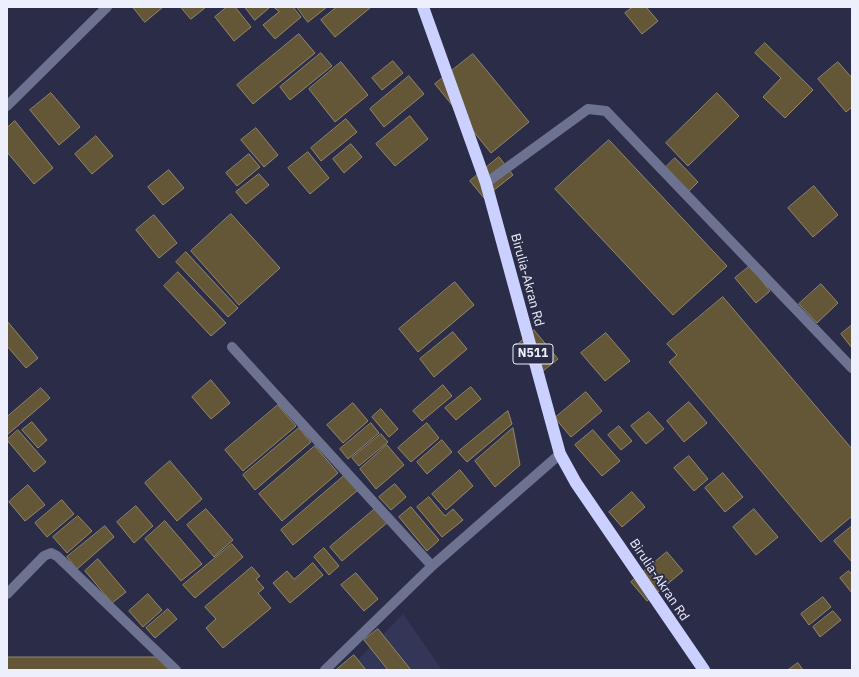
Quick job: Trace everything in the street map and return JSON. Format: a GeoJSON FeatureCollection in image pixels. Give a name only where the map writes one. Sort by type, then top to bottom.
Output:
{"type":"FeatureCollection","features":[{"type":"Feature","properties":{"kind":"highway","name":"Birulia-Akran Rd"},"geometry":{"type":"LineString","coordinates":[[423,7],[486,183],[560,454],[576,483],[704,670]]}},
{"type":"Feature","properties":{"kind":"street"},"geometry":{"type":"LineString","coordinates":[[7,106],[107,7]]}},
{"type":"Feature","properties":{"kind":"street"},"geometry":{"type":"LineString","coordinates":[[486,183],[588,109],[606,111],[852,368]]}},
{"type":"Feature","properties":{"kind":"street"},"geometry":{"type":"LineString","coordinates":[[232,347],[432,566]]}},
{"type":"Feature","properties":{"kind":"street"},"geometry":{"type":"LineString","coordinates":[[326,670],[432,566],[560,454]]}},
{"type":"Feature","properties":{"kind":"street"},"geometry":{"type":"LineString","coordinates":[[7,594],[44,556],[51,553],[57,556],[176,670]]}},
{"type":"Feature","properties":{"kind":"shaded area"},"geometry":{"type":"Polygon","coordinates":[[[403,614],[442,670],[348,670],[403,614]]]}},
{"type":"Feature","properties":{"kind":"building"},"geometry":{"type":"Polygon","coordinates":[[[133,7],[163,7],[145,22],[133,7]]]}},
{"type":"Feature","properties":{"kind":"building"},"geometry":{"type":"Polygon","coordinates":[[[181,7],[206,7],[191,19],[181,7]]]}},
{"type":"Feature","properties":{"kind":"building"},"geometry":{"type":"Polygon","coordinates":[[[227,7],[235,7],[251,27],[234,41],[215,17],[227,7]]]}},
{"type":"Feature","properties":{"kind":"building"},"geometry":{"type":"Polygon","coordinates":[[[245,7],[268,7],[269,8],[255,20],[245,7]]]}},
{"type":"Feature","properties":{"kind":"building"},"geometry":{"type":"Polygon","coordinates":[[[274,7],[293,7],[301,17],[275,39],[263,25],[279,12],[274,7]]]}},
{"type":"Feature","properties":{"kind":"building"},"geometry":{"type":"Polygon","coordinates":[[[297,7],[327,7],[308,22],[297,7]]]}},
{"type":"Feature","properties":{"kind":"building"},"geometry":{"type":"Polygon","coordinates":[[[337,7],[371,7],[335,37],[321,20],[337,7]]]}},
{"type":"Feature","properties":{"kind":"building"},"geometry":{"type":"Polygon","coordinates":[[[633,7],[646,7],[658,21],[642,34],[625,13],[633,7]]]}},
{"type":"Feature","properties":{"kind":"building"},"geometry":{"type":"Polygon","coordinates":[[[299,34],[315,53],[253,104],[237,85],[299,34]]]}},
{"type":"Feature","properties":{"kind":"building"},"geometry":{"type":"Polygon","coordinates":[[[765,43],[813,90],[785,118],[763,97],[781,78],[755,53],[765,43]]]}},
{"type":"Feature","properties":{"kind":"building"},"geometry":{"type":"Polygon","coordinates":[[[321,53],[332,66],[290,100],[280,87],[321,53]]]}},
{"type":"Feature","properties":{"kind":"building"},"geometry":{"type":"Polygon","coordinates":[[[473,54],[529,122],[491,153],[435,84],[473,54]]]}},
{"type":"Feature","properties":{"kind":"building"},"geometry":{"type":"Polygon","coordinates":[[[393,61],[403,73],[382,90],[372,78],[393,61]]]}},
{"type":"Feature","properties":{"kind":"building"},"geometry":{"type":"Polygon","coordinates":[[[341,62],[368,95],[335,122],[309,89],[341,62]]]}},
{"type":"Feature","properties":{"kind":"building"},"geometry":{"type":"Polygon","coordinates":[[[838,62],[852,78],[852,107],[846,112],[818,79],[838,62]]]}},
{"type":"Feature","properties":{"kind":"building"},"geometry":{"type":"Polygon","coordinates":[[[409,76],[424,94],[384,127],[370,109],[409,76]]]}},
{"type":"Feature","properties":{"kind":"building"},"geometry":{"type":"Polygon","coordinates":[[[51,93],[80,127],[59,145],[30,110],[51,93]]]}},
{"type":"Feature","properties":{"kind":"building"},"geometry":{"type":"Polygon","coordinates":[[[717,93],[739,116],[688,166],[666,143],[717,93]]]}},
{"type":"Feature","properties":{"kind":"building"},"geometry":{"type":"Polygon","coordinates":[[[410,116],[428,139],[395,166],[376,144],[410,116]]]}},
{"type":"Feature","properties":{"kind":"building"},"geometry":{"type":"Polygon","coordinates":[[[346,119],[357,132],[321,161],[311,148],[346,119]]]}},
{"type":"Feature","properties":{"kind":"building"},"geometry":{"type":"Polygon","coordinates":[[[15,121],[53,168],[34,184],[7,152],[7,128],[15,121]]]}},
{"type":"Feature","properties":{"kind":"building"},"geometry":{"type":"Polygon","coordinates":[[[256,128],[278,155],[264,167],[241,140],[256,128]]]}},
{"type":"Feature","properties":{"kind":"building"},"geometry":{"type":"Polygon","coordinates":[[[96,136],[113,156],[92,174],[75,154],[96,136]]]}},
{"type":"Feature","properties":{"kind":"building"},"geometry":{"type":"Polygon","coordinates":[[[609,140],[727,266],[673,315],[555,189],[609,140]]]}},
{"type":"Feature","properties":{"kind":"building"},"geometry":{"type":"Polygon","coordinates":[[[351,144],[362,157],[344,173],[333,159],[351,144]]]}},
{"type":"Feature","properties":{"kind":"building"},"geometry":{"type":"Polygon","coordinates":[[[308,152],[329,178],[310,194],[288,168],[308,152]]]}},
{"type":"Feature","properties":{"kind":"building"},"geometry":{"type":"Polygon","coordinates":[[[249,154],[260,167],[237,186],[226,173],[249,154]]]}},
{"type":"Feature","properties":{"kind":"building"},"geometry":{"type":"Polygon","coordinates":[[[499,157],[513,175],[484,198],[470,181],[499,157]]]}},
{"type":"Feature","properties":{"kind":"building"},"geometry":{"type":"Polygon","coordinates":[[[675,158],[698,182],[687,193],[664,169],[675,158]]]}},
{"type":"Feature","properties":{"kind":"building"},"geometry":{"type":"Polygon","coordinates":[[[169,170],[184,188],[163,205],[148,187],[169,170]]]}},
{"type":"Feature","properties":{"kind":"building"},"geometry":{"type":"Polygon","coordinates":[[[259,174],[269,185],[246,204],[236,192],[259,174]]]}},
{"type":"Feature","properties":{"kind":"building"},"geometry":{"type":"Polygon","coordinates":[[[814,186],[838,215],[813,237],[788,208],[814,186]]]}},
{"type":"Feature","properties":{"kind":"building"},"geometry":{"type":"Polygon","coordinates":[[[231,214],[280,268],[239,305],[191,251],[231,214]]]}},
{"type":"Feature","properties":{"kind":"building"},"geometry":{"type":"Polygon","coordinates":[[[154,215],[177,243],[159,258],[136,230],[154,215]]]}},
{"type":"Feature","properties":{"kind":"building"},"geometry":{"type":"Polygon","coordinates":[[[186,252],[238,308],[228,317],[176,262],[186,252]]]}},
{"type":"Feature","properties":{"kind":"building"},"geometry":{"type":"Polygon","coordinates":[[[750,266],[770,291],[756,303],[735,278],[750,266]]]}},
{"type":"Feature","properties":{"kind":"building"},"geometry":{"type":"Polygon","coordinates":[[[178,272],[226,323],[211,336],[164,286],[178,272]]]}},
{"type":"Feature","properties":{"kind":"building"},"geometry":{"type":"Polygon","coordinates":[[[455,282],[474,305],[418,352],[399,329],[455,282]]]}},
{"type":"Feature","properties":{"kind":"building"},"geometry":{"type":"Polygon","coordinates":[[[821,284],[838,303],[817,323],[799,304],[821,284]]]}},
{"type":"Feature","properties":{"kind":"building"},"geometry":{"type":"Polygon","coordinates":[[[723,297],[852,449],[852,516],[821,542],[669,362],[677,355],[667,344],[723,297]]]}},
{"type":"Feature","properties":{"kind":"building"},"geometry":{"type":"Polygon","coordinates":[[[7,321],[38,358],[26,368],[7,346],[7,321]]]}},
{"type":"Feature","properties":{"kind":"building"},"geometry":{"type":"Polygon","coordinates":[[[852,325],[852,348],[841,334],[852,325]]]}},
{"type":"Feature","properties":{"kind":"building"},"geometry":{"type":"Polygon","coordinates":[[[534,330],[558,359],[538,375],[515,347],[534,330]]]}},
{"type":"Feature","properties":{"kind":"building"},"geometry":{"type":"Polygon","coordinates":[[[453,332],[467,349],[434,377],[420,359],[453,332]]]}},
{"type":"Feature","properties":{"kind":"building"},"geometry":{"type":"Polygon","coordinates":[[[606,333],[630,361],[605,381],[581,353],[606,333]]]}},
{"type":"Feature","properties":{"kind":"building"},"geometry":{"type":"Polygon","coordinates":[[[211,380],[230,403],[211,419],[192,397],[211,380]]]}},
{"type":"Feature","properties":{"kind":"building"},"geometry":{"type":"Polygon","coordinates":[[[443,385],[452,396],[422,421],[413,411],[443,385]]]}},
{"type":"Feature","properties":{"kind":"building"},"geometry":{"type":"Polygon","coordinates":[[[471,387],[481,399],[456,420],[445,408],[471,387]]]}},
{"type":"Feature","properties":{"kind":"building"},"geometry":{"type":"Polygon","coordinates":[[[41,388],[50,398],[7,435],[7,417],[41,388]]]}},
{"type":"Feature","properties":{"kind":"building"},"geometry":{"type":"Polygon","coordinates":[[[586,392],[602,411],[571,437],[555,418],[586,392]]]}},
{"type":"Feature","properties":{"kind":"building"},"geometry":{"type":"Polygon","coordinates":[[[689,402],[707,423],[684,442],[667,421],[689,402]]]}},
{"type":"Feature","properties":{"kind":"building"},"geometry":{"type":"Polygon","coordinates":[[[353,403],[368,421],[343,443],[327,425],[353,403]]]}},
{"type":"Feature","properties":{"kind":"building"},"geometry":{"type":"Polygon","coordinates":[[[278,405],[296,426],[243,471],[225,450],[278,405]]]}},
{"type":"Feature","properties":{"kind":"building"},"geometry":{"type":"Polygon","coordinates":[[[381,409],[398,429],[389,437],[372,417],[381,409]]]}},
{"type":"Feature","properties":{"kind":"building"},"geometry":{"type":"Polygon","coordinates":[[[508,411],[512,424],[467,462],[458,452],[508,411]]]}},
{"type":"Feature","properties":{"kind":"building"},"geometry":{"type":"Polygon","coordinates":[[[649,412],[664,429],[646,444],[631,426],[649,412]]]}},
{"type":"Feature","properties":{"kind":"building"},"geometry":{"type":"Polygon","coordinates":[[[32,422],[47,440],[38,448],[22,430],[32,422]]]}},
{"type":"Feature","properties":{"kind":"building"},"geometry":{"type":"Polygon","coordinates":[[[371,423],[379,433],[348,459],[340,449],[371,423]]]}},
{"type":"Feature","properties":{"kind":"building"},"geometry":{"type":"Polygon","coordinates":[[[427,423],[439,438],[411,462],[398,448],[427,423]]]}},
{"type":"Feature","properties":{"kind":"building"},"geometry":{"type":"Polygon","coordinates":[[[619,426],[632,441],[621,450],[608,435],[619,426]]]}},
{"type":"Feature","properties":{"kind":"building"},"geometry":{"type":"Polygon","coordinates":[[[299,428],[311,442],[255,490],[243,475],[299,428]]]}},
{"type":"Feature","properties":{"kind":"building"},"geometry":{"type":"Polygon","coordinates":[[[513,428],[520,465],[495,487],[475,461],[513,428]]]}},
{"type":"Feature","properties":{"kind":"building"},"geometry":{"type":"Polygon","coordinates":[[[18,430],[46,462],[34,472],[7,440],[18,430]]]}},
{"type":"Feature","properties":{"kind":"building"},"geometry":{"type":"Polygon","coordinates":[[[593,430],[620,461],[602,476],[575,445],[593,430]]]}},
{"type":"Feature","properties":{"kind":"building"},"geometry":{"type":"Polygon","coordinates":[[[381,434],[388,442],[359,466],[352,458],[381,434]]]}},
{"type":"Feature","properties":{"kind":"building"},"geometry":{"type":"Polygon","coordinates":[[[442,440],[452,452],[427,474],[417,462],[442,440]]]}},
{"type":"Feature","properties":{"kind":"building"},"geometry":{"type":"Polygon","coordinates":[[[387,445],[404,465],[376,489],[360,469],[387,445]]]}},
{"type":"Feature","properties":{"kind":"building"},"geometry":{"type":"Polygon","coordinates":[[[315,446],[338,473],[282,521],[259,494],[315,446]]]}},
{"type":"Feature","properties":{"kind":"building"},"geometry":{"type":"Polygon","coordinates":[[[689,456],[708,479],[694,491],[674,468],[689,456]]]}},
{"type":"Feature","properties":{"kind":"building"},"geometry":{"type":"Polygon","coordinates":[[[170,461],[202,499],[177,521],[145,483],[170,461]]]}},
{"type":"Feature","properties":{"kind":"building"},"geometry":{"type":"Polygon","coordinates":[[[460,470],[473,486],[446,510],[432,494],[460,470]]]}},
{"type":"Feature","properties":{"kind":"building"},"geometry":{"type":"Polygon","coordinates":[[[723,473],[743,497],[725,512],[705,488],[723,473]]]}},
{"type":"Feature","properties":{"kind":"building"},"geometry":{"type":"Polygon","coordinates":[[[345,475],[358,490],[293,545],[281,530],[345,475]]]}},
{"type":"Feature","properties":{"kind":"building"},"geometry":{"type":"Polygon","coordinates":[[[395,484],[406,497],[391,510],[379,497],[395,484]]]}},
{"type":"Feature","properties":{"kind":"building"},"geometry":{"type":"Polygon","coordinates":[[[28,485],[45,505],[25,521],[9,502],[28,485]]]}},
{"type":"Feature","properties":{"kind":"building"},"geometry":{"type":"Polygon","coordinates":[[[632,492],[645,507],[622,527],[609,512],[632,492]]]}},
{"type":"Feature","properties":{"kind":"building"},"geometry":{"type":"Polygon","coordinates":[[[429,497],[445,516],[453,509],[463,520],[442,537],[417,507],[429,497]]]}},
{"type":"Feature","properties":{"kind":"building"},"geometry":{"type":"Polygon","coordinates":[[[62,500],[74,514],[47,537],[35,523],[62,500]]]}},
{"type":"Feature","properties":{"kind":"building"},"geometry":{"type":"Polygon","coordinates":[[[136,506],[153,526],[134,543],[117,522],[136,506]]]}},
{"type":"Feature","properties":{"kind":"building"},"geometry":{"type":"Polygon","coordinates":[[[411,507],[439,540],[427,551],[399,517],[411,507]]]}},
{"type":"Feature","properties":{"kind":"building"},"geometry":{"type":"Polygon","coordinates":[[[376,508],[388,522],[342,561],[330,547],[376,508]]]}},
{"type":"Feature","properties":{"kind":"building"},"geometry":{"type":"Polygon","coordinates":[[[206,509],[233,540],[214,557],[187,525],[206,509]]]}},
{"type":"Feature","properties":{"kind":"building"},"geometry":{"type":"Polygon","coordinates":[[[754,509],[778,537],[756,555],[733,527],[754,509]]]}},
{"type":"Feature","properties":{"kind":"building"},"geometry":{"type":"Polygon","coordinates":[[[78,516],[92,531],[67,553],[53,537],[78,516]]]}},
{"type":"Feature","properties":{"kind":"building"},"geometry":{"type":"Polygon","coordinates":[[[165,521],[202,564],[181,581],[145,539],[165,521]]]}},
{"type":"Feature","properties":{"kind":"building"},"geometry":{"type":"Polygon","coordinates":[[[105,526],[114,537],[77,569],[67,557],[105,526]]]}},
{"type":"Feature","properties":{"kind":"building"},"geometry":{"type":"Polygon","coordinates":[[[852,526],[852,562],[834,541],[852,526]]]}},
{"type":"Feature","properties":{"kind":"building"},"geometry":{"type":"Polygon","coordinates":[[[232,544],[243,557],[195,598],[183,585],[232,544]]]}},
{"type":"Feature","properties":{"kind":"building"},"geometry":{"type":"Polygon","coordinates":[[[324,548],[339,566],[329,575],[314,557],[324,548]]]}},
{"type":"Feature","properties":{"kind":"building"},"geometry":{"type":"Polygon","coordinates":[[[667,552],[683,571],[647,601],[631,582],[667,552]]]}},
{"type":"Feature","properties":{"kind":"building"},"geometry":{"type":"Polygon","coordinates":[[[98,559],[126,592],[112,603],[85,571],[98,559]]]}},
{"type":"Feature","properties":{"kind":"building"},"geometry":{"type":"Polygon","coordinates":[[[313,563],[323,575],[290,603],[273,583],[287,571],[294,579],[313,563]]]}},
{"type":"Feature","properties":{"kind":"building"},"geometry":{"type":"Polygon","coordinates":[[[252,567],[260,576],[256,579],[264,588],[258,593],[271,608],[223,648],[206,628],[216,619],[205,607],[252,567]]]}},
{"type":"Feature","properties":{"kind":"building"},"geometry":{"type":"Polygon","coordinates":[[[849,571],[852,575],[852,593],[840,578],[849,571]]]}},
{"type":"Feature","properties":{"kind":"building"},"geometry":{"type":"Polygon","coordinates":[[[356,573],[378,599],[364,611],[341,585],[356,573]]]}},
{"type":"Feature","properties":{"kind":"building"},"geometry":{"type":"Polygon","coordinates":[[[148,594],[162,610],[143,627],[129,611],[148,594]]]}},
{"type":"Feature","properties":{"kind":"building"},"geometry":{"type":"Polygon","coordinates":[[[823,597],[831,607],[809,625],[801,614],[823,597]]]}},
{"type":"Feature","properties":{"kind":"building"},"geometry":{"type":"Polygon","coordinates":[[[168,609],[177,619],[155,638],[146,628],[168,609]]]}},
{"type":"Feature","properties":{"kind":"building"},"geometry":{"type":"Polygon","coordinates":[[[833,611],[841,620],[820,637],[813,627],[833,611]]]}},
{"type":"Feature","properties":{"kind":"building"},"geometry":{"type":"Polygon","coordinates":[[[378,629],[411,670],[388,670],[364,640],[378,629]]]}},
{"type":"Feature","properties":{"kind":"building"},"geometry":{"type":"Polygon","coordinates":[[[354,655],[366,670],[336,670],[354,655]]]}},
{"type":"Feature","properties":{"kind":"building"},"geometry":{"type":"Polygon","coordinates":[[[7,657],[162,657],[171,670],[7,670],[7,657]]]}},
{"type":"Feature","properties":{"kind":"building"},"geometry":{"type":"Polygon","coordinates":[[[798,663],[803,670],[788,670],[798,663]]]}}]}
